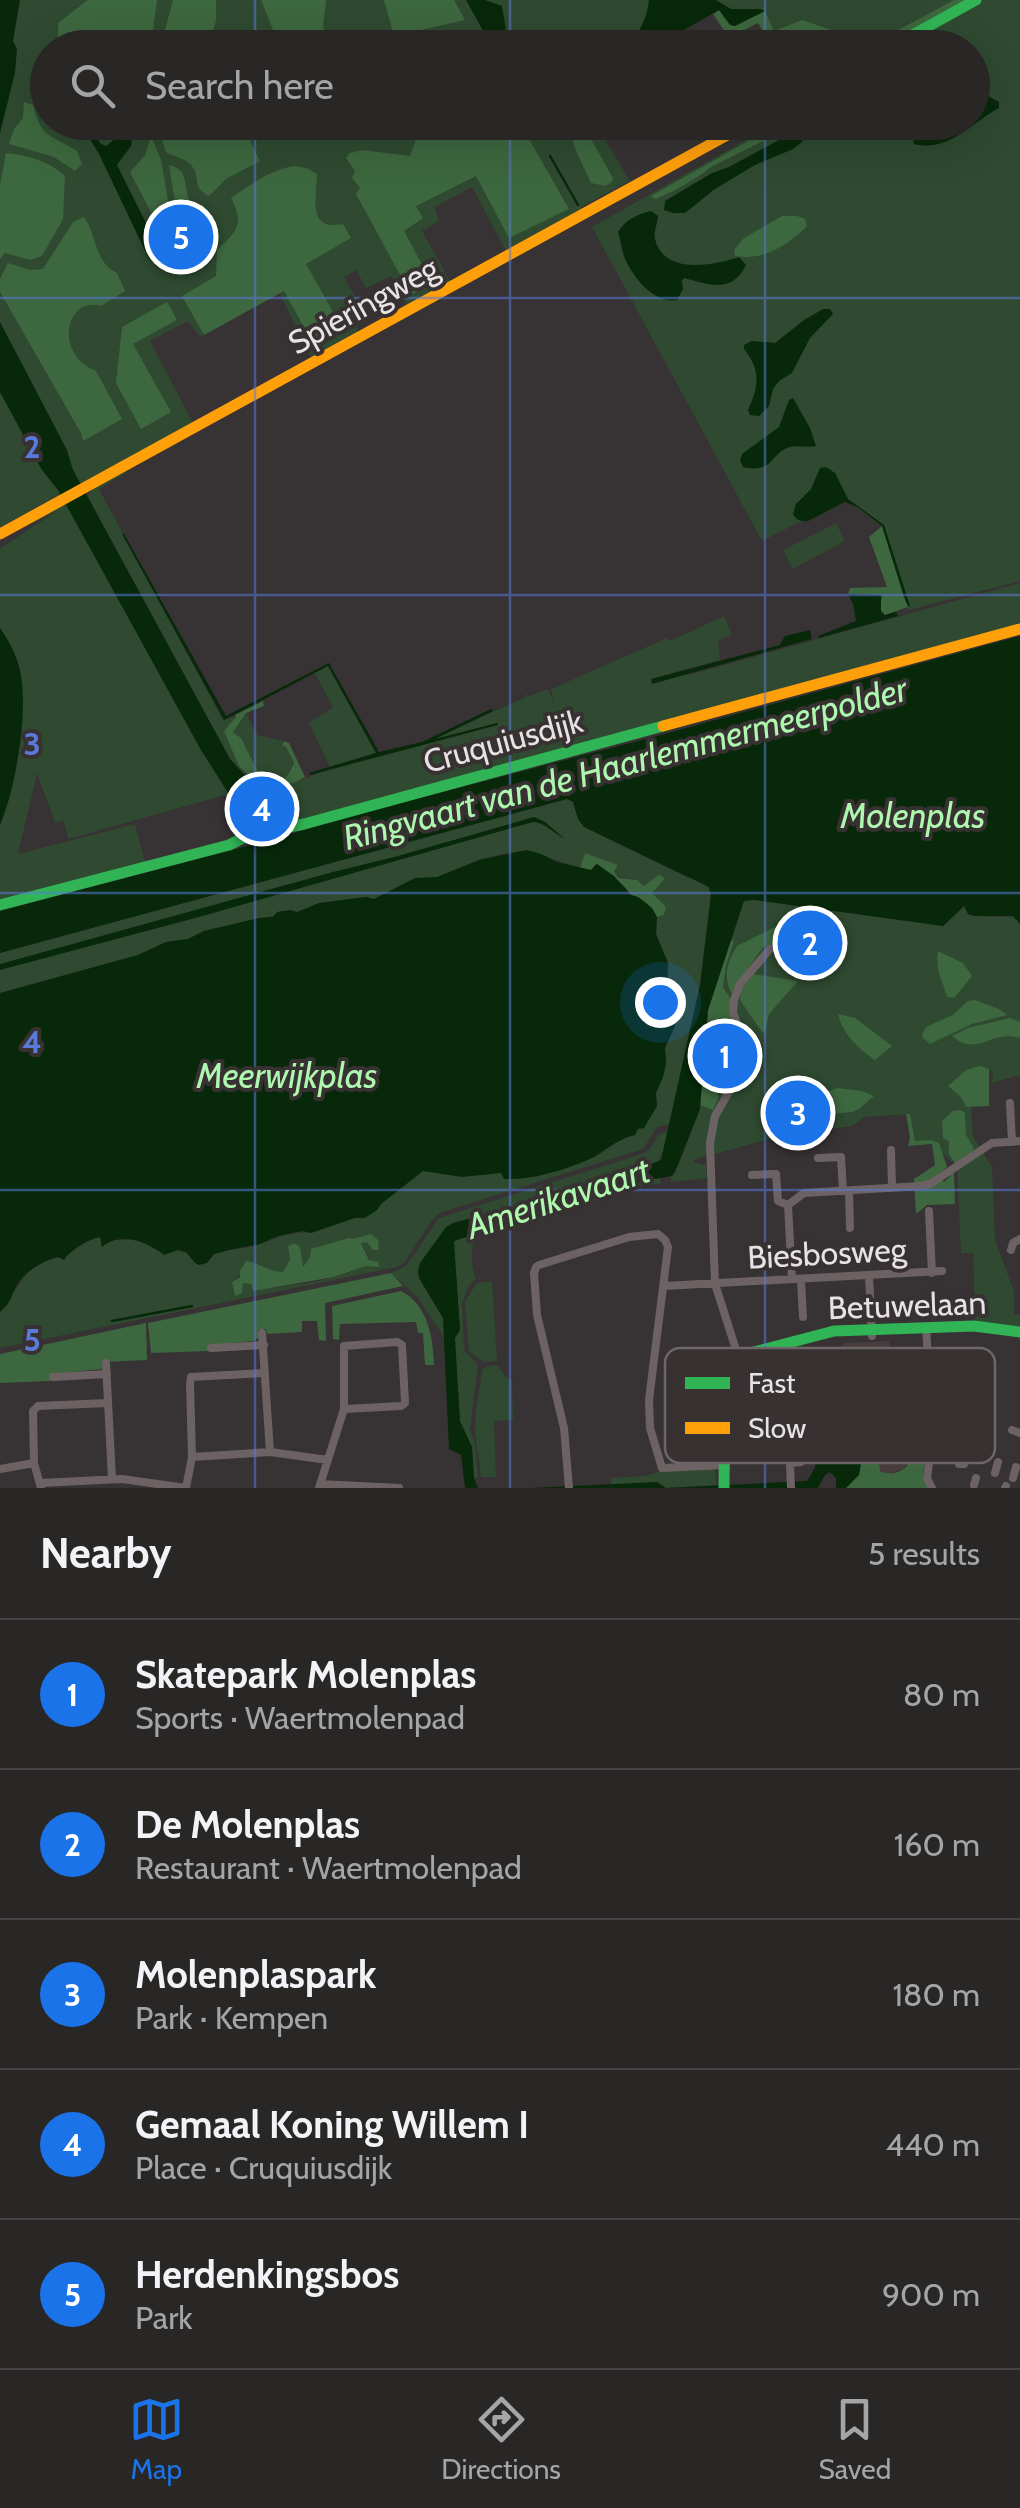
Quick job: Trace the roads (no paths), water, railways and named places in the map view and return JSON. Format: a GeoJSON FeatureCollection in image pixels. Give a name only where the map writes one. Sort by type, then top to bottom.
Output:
{"type":"FeatureCollection","features":[{"type":"Feature","properties":{"kind":"street"},"geometry":{"type":"LineString","coordinates":[[922,30],[976,0]]}},
{"type":"Feature","properties":{"kind":"street","name":"Spieringweg"},"geometry":{"type":"LineString","coordinates":[[0,534],[718,140]]}},
{"type":"Feature","properties":{"kind":"street","name":"Cruquiusdijk"},"geometry":{"type":"LineString","coordinates":[[0,905],[1020,628]]}},
{"type":"Feature","properties":{"kind":"street"},"geometry":{"type":"LineString","coordinates":[[737,1348],[715,1284],[710,1142],[716,1114],[740,1073],[744,1054],[733,1012],[734,1000],[740,984],[770,949],[776,946],[820,954]]}},
{"type":"Feature","properties":{"kind":"street"},"geometry":{"type":"LineString","coordinates":[[788,1205],[804,1194],[930,1184],[992,1143],[1016,1142],[1010,1103]]}},
{"type":"Feature","properties":{"kind":"street"},"geometry":{"type":"LineString","coordinates":[[891,1150],[892,1188]]}},
{"type":"Feature","properties":{"kind":"street"},"geometry":{"type":"LineString","coordinates":[[818,1158],[841,1157],[850,1228]]}},
{"type":"Feature","properties":{"kind":"street"},"geometry":{"type":"LineString","coordinates":[[752,1174],[776,1174],[778,1201],[788,1205]]}},
{"type":"Feature","properties":{"kind":"street"},"geometry":{"type":"LineString","coordinates":[[788,1205],[804,1318]]}},
{"type":"Feature","properties":{"kind":"street","name":"Biesbosweg"},"geometry":{"type":"LineString","coordinates":[[664,1286],[937,1272],[929,1211]]}},
{"type":"Feature","properties":{"kind":"street"},"geometry":{"type":"LineString","coordinates":[[568,1484],[564,1428],[537,1315],[534,1272],[536,1267],[629,1236],[658,1234],[668,1247],[649,1400],[650,1428],[662,1468],[726,1464],[727,1485]]}},
{"type":"Feature","properties":{"kind":"street"},"geometry":{"type":"LineString","coordinates":[[1016,1250],[1013,1244],[1020,1239]]}},
{"type":"Feature","properties":{"kind":"street"},"geometry":{"type":"LineString","coordinates":[[869,1276],[872,1333]]}},
{"type":"Feature","properties":{"kind":"street"},"geometry":{"type":"LineString","coordinates":[[926,1330],[927,1348]]}},
{"type":"Feature","properties":{"kind":"street","name":"Betuwelaan"},"geometry":{"type":"LineString","coordinates":[[770,1348],[834,1332],[926,1330],[1020,1335]]}},
{"type":"Feature","properties":{"kind":"street"},"geometry":{"type":"LineString","coordinates":[[262,1332],[270,1452]]}},
{"type":"Feature","properties":{"kind":"street"},"geometry":{"type":"LineString","coordinates":[[344,1409],[405,1403],[402,1346],[396,1342],[344,1346],[344,1409],[320,1486],[399,1488]]}},
{"type":"Feature","properties":{"kind":"street"},"geometry":{"type":"LineString","coordinates":[[211,1348],[264,1345]]}},
{"type":"Feature","properties":{"kind":"street"},"geometry":{"type":"LineString","coordinates":[[106,1364],[112,1479]]}},
{"type":"Feature","properties":{"kind":"street"},"geometry":{"type":"LineString","coordinates":[[108,1403],[38,1406],[33,1412],[34,1462],[41,1486],[112,1479],[186,1488],[192,1457],[192,1377],[265,1373]]}},
{"type":"Feature","properties":{"kind":"street"},"geometry":{"type":"LineString","coordinates":[[54,1377],[107,1374]]}},
{"type":"Feature","properties":{"kind":"street"},"geometry":{"type":"LineString","coordinates":[[192,1457],[270,1452],[328,1460]]}},
{"type":"Feature","properties":{"kind":"street"},"geometry":{"type":"LineString","coordinates":[[0,1468],[34,1462]]}},
{"type":"Feature","properties":{"kind":"street"},"geometry":{"type":"LineString","coordinates":[[995,1473],[998,1462]]}},
{"type":"Feature","properties":{"kind":"street"},"geometry":{"type":"LineString","coordinates":[[790,1463],[791,1488]]}},
{"type":"Feature","properties":{"kind":"street"},"geometry":{"type":"LineString","coordinates":[[929,1463],[927,1478],[932,1488]]}},
{"type":"Feature","properties":{"kind":"street"},"geometry":{"type":"LineString","coordinates":[[1013,1478],[1016,1467]]}},
{"type":"Feature","properties":{"kind":"water"},"geometry":{"type":"Polygon","coordinates":[[[0,0],[20,0],[13,41],[17,49],[15,73],[0,133],[0,0]]]}},
{"type":"Feature","properties":{"kind":"water"},"geometry":{"type":"Polygon","coordinates":[[[466,0],[485,0],[502,6],[506,30],[483,30],[466,0]]]}},
{"type":"Feature","properties":{"kind":"water"},"geometry":{"type":"Polygon","coordinates":[[[649,0],[716,0],[731,9],[765,11],[735,26],[719,10],[684,30],[639,30],[649,0]]]}},
{"type":"Feature","properties":{"kind":"water"},"geometry":{"type":"Polygon","coordinates":[[[990,97],[999,102],[999,108],[990,114],[990,97]]]}},
{"type":"Feature","properties":{"kind":"water"},"geometry":{"type":"Polygon","coordinates":[[[90,140],[106,146],[114,140],[132,140],[117,165],[160,251],[155,263],[149,259],[90,140]]]}},
{"type":"Feature","properties":{"kind":"water"},"geometry":{"type":"Polygon","coordinates":[[[779,140],[803,140],[793,149],[755,165],[715,189],[685,213],[664,210],[665,201],[779,140]]]}},
{"type":"Feature","properties":{"kind":"water"},"geometry":{"type":"Polygon","coordinates":[[[913,140],[950,140],[926,146],[914,144],[913,140]]]}},
{"type":"Feature","properties":{"kind":"water"},"geometry":{"type":"Polygon","coordinates":[[[651,211],[658,216],[655,239],[669,259],[704,265],[739,257],[746,265],[734,281],[726,284],[684,278],[677,300],[654,295],[631,270],[618,232],[632,218],[651,211]]]}},
{"type":"Feature","properties":{"kind":"water"},"geometry":{"type":"Polygon","coordinates":[[[823,309],[830,309],[833,314],[810,338],[792,373],[773,389],[769,406],[759,416],[750,415],[756,378],[744,345],[752,341],[775,343],[823,309]]]}},
{"type":"Feature","properties":{"kind":"water"},"geometry":{"type":"Polygon","coordinates":[[[0,322],[67,450],[73,470],[230,759],[257,788],[252,795],[236,798],[229,794],[201,750],[0,392],[0,322]]]}},
{"type":"Feature","properties":{"kind":"water"},"geometry":{"type":"Polygon","coordinates":[[[793,398],[816,446],[790,447],[761,468],[743,467],[742,454],[779,427],[793,398]]]}},
{"type":"Feature","properties":{"kind":"water"},"geometry":{"type":"Polygon","coordinates":[[[820,468],[835,473],[848,499],[884,525],[910,606],[882,526],[845,502],[808,521],[794,516],[796,504],[811,489],[820,468]]]}},
{"type":"Feature","properties":{"kind":"water"},"geometry":{"type":"Polygon","coordinates":[[[122,534],[226,716],[329,663],[379,752],[422,742],[491,709],[435,739],[498,725],[310,775],[376,753],[328,666],[224,720],[122,534]]]}},
{"type":"Feature","properties":{"kind":"water"},"geometry":{"type":"Polygon","coordinates":[[[848,594],[881,595],[881,612],[896,612],[898,616],[819,638],[856,621],[848,594]]]}},
{"type":"Feature","properties":{"kind":"water"},"geometry":{"type":"Polygon","coordinates":[[[0,628],[18,663],[23,700],[16,768],[0,825],[0,628]]]}},
{"type":"Feature","properties":{"kind":"water"},"geometry":{"type":"Polygon","coordinates":[[[810,630],[812,639],[652,684],[651,679],[780,645],[785,636],[810,630]]]}},
{"type":"Feature","properties":{"kind":"water"},"geometry":{"type":"Polygon","coordinates":[[[1020,636],[1020,924],[1013,916],[974,916],[964,906],[943,926],[744,901],[708,1010],[700,1109],[672,1176],[631,1183],[454,1241],[460,1330],[455,1338],[460,1421],[472,1447],[478,1488],[465,1488],[461,1455],[449,1449],[443,1318],[419,1278],[420,1263],[453,1223],[661,1160],[700,985],[709,887],[584,827],[573,802],[567,799],[0,953],[0,911],[1020,636]]]}},
{"type":"Feature","properties":{"kind":"water"},"geometry":{"type":"Polygon","coordinates":[[[534,817],[565,839],[533,822],[0,970],[0,964],[534,817]]]}},
{"type":"Feature","properties":{"kind":"water","name":"Meerwijkplas"},"geometry":{"type":"Polygon","coordinates":[[[527,850],[591,870],[597,864],[652,908],[657,917],[656,934],[668,963],[667,989],[677,1008],[675,1026],[665,1048],[666,1063],[656,1093],[657,1106],[644,1128],[592,1158],[537,1176],[504,1179],[501,1173],[462,1177],[423,1171],[365,1218],[214,1254],[207,1263],[199,1265],[186,1252],[178,1250],[164,1255],[150,1246],[125,1239],[102,1247],[100,1237],[95,1238],[64,1260],[58,1257],[30,1271],[0,1312],[0,993],[138,955],[204,931],[273,917],[277,912],[297,912],[319,903],[374,899],[415,878],[437,877],[479,860],[527,850]]]}},
{"type":"Feature","properties":{"kind":"water"},"geometry":{"type":"Polygon","coordinates":[[[816,1463],[860,1463],[859,1475],[846,1488],[836,1488],[836,1478],[830,1472],[818,1488],[666,1488],[807,1481],[816,1463]]]}},
{"type":"Feature","properties":{"kind":"water"},"geometry":{"type":"Polygon","coordinates":[[[657,1482],[666,1488],[531,1488],[657,1482]]]}},
{"type":"Feature","properties":{"kind":"waterway"},"geometry":{"type":"LineString","coordinates":[[550,156],[578,205]]}},
{"type":"Feature","properties":{"kind":"waterway"},"geometry":{"type":"LineString","coordinates":[[112,1321],[192,1306]]}},
{"type":"Feature","properties":{"kind":"place","name":"Herdenkingsbos"},"geometry":{"type":"Point","coordinates":[181,237]}},
{"type":"Feature","properties":{"kind":"place","name":"Gemaal Koning Willem I"},"geometry":{"type":"Point","coordinates":[262,809]}},
{"type":"Feature","properties":{"kind":"place","name":"De Molenplas"},"geometry":{"type":"Point","coordinates":[810,943]}},
{"type":"Feature","properties":{"kind":"place","name":"Skatepark Molenplas"},"geometry":{"type":"Point","coordinates":[725,1056]}},
{"type":"Feature","properties":{"kind":"place","name":"Molenplaspark"},"geometry":{"type":"Point","coordinates":[798,1113]}},
{"type":"Feature","properties":{"kind":"water label","name":"Ringvaart van de Haarlemmermeerpolder"},"geometry":{"type":"Point","coordinates":[625,763]}},
{"type":"Feature","properties":{"kind":"water label","name":"Molenplas"},"geometry":{"type":"Point","coordinates":[913,815]}},
{"type":"Feature","properties":{"kind":"water label","name":"Amerikavaart"},"geometry":{"type":"Point","coordinates":[558,1198]}}]}
